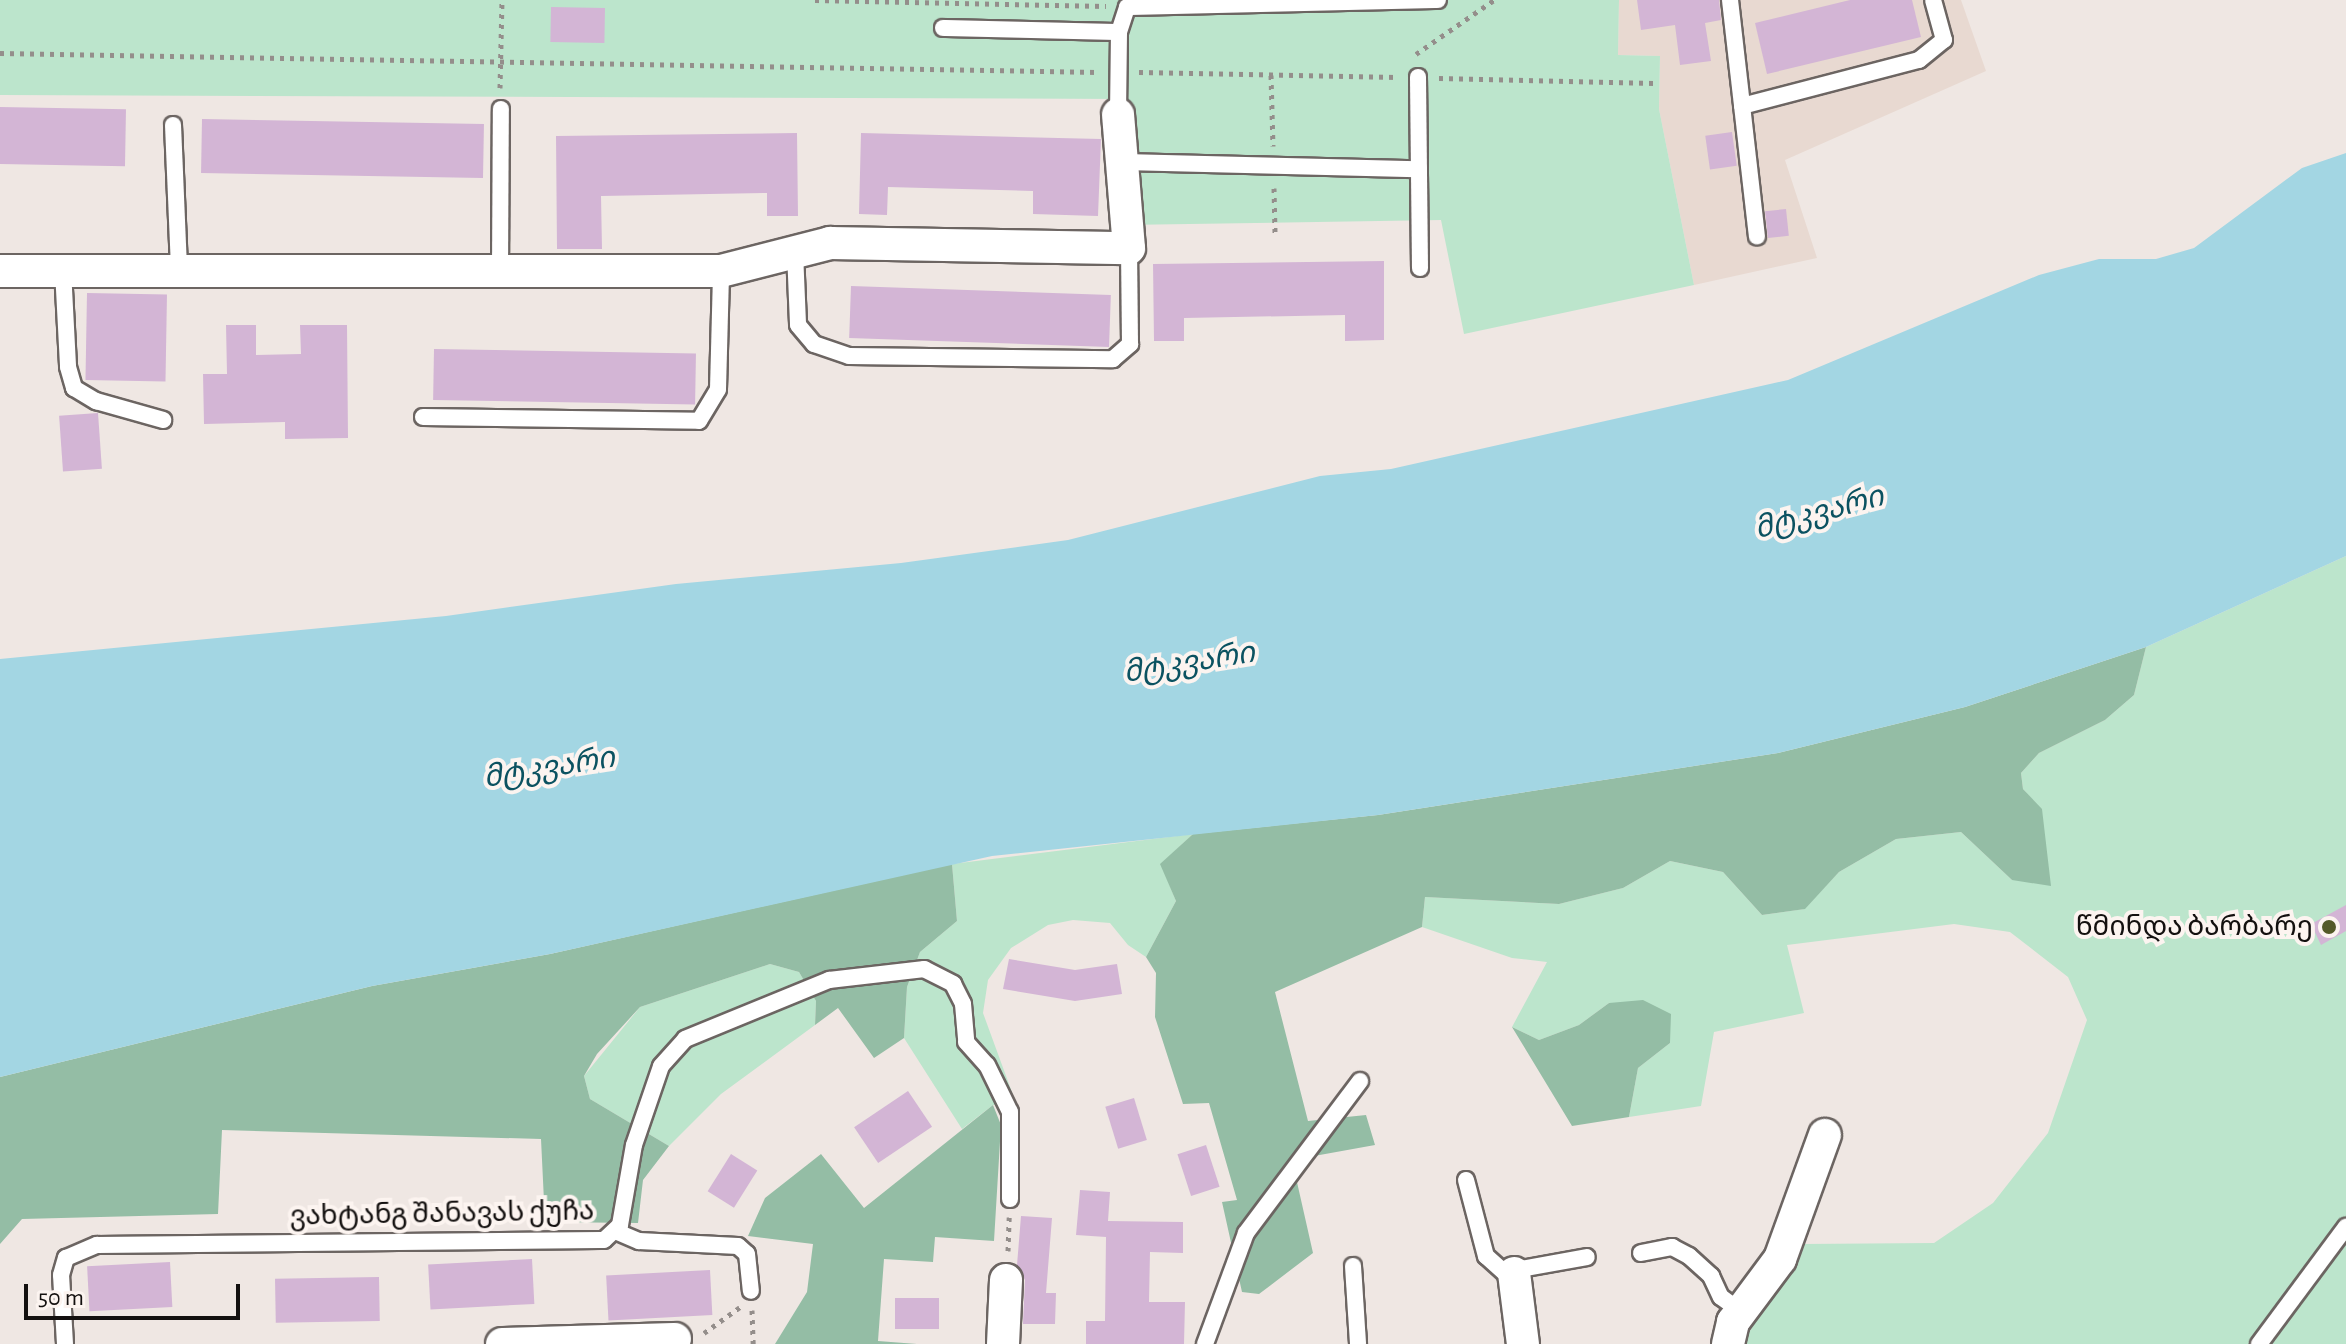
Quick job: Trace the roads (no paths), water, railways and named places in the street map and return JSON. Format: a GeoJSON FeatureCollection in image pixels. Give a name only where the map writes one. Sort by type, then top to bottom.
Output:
{"type":"FeatureCollection","features":[{"type":"Feature","properties":{"kind":"street"},"geometry":{"type":"LineString","coordinates":[[0,271],[179,268],[500,273],[721,271],[830,243],[1129,248],[1118,114]]}},
{"type":"Feature","properties":{"kind":"street"},"geometry":{"type":"LineString","coordinates":[[1728,1344],[1740,1311],[1780,1259],[1825,1135]]}},
{"type":"Feature","properties":{"kind":"street"},"geometry":{"type":"LineString","coordinates":[[1514,1273],[1523,1344]]}},
{"type":"Feature","properties":{"kind":"street"},"geometry":{"type":"LineString","coordinates":[[1003,1344],[1006,1280]]}},
{"type":"Feature","properties":{"kind":"street"},"geometry":{"type":"LineString","coordinates":[[502,1344],[675,1339]]}},
{"type":"Feature","properties":{"kind":"lane"},"geometry":{"type":"LineString","coordinates":[[1118,114],[1119,32],[1127,7],[1438,0]]}},
{"type":"Feature","properties":{"kind":"lane"},"geometry":{"type":"LineString","coordinates":[[1730,0],[1757,236]]}},
{"type":"Feature","properties":{"kind":"lane"},"geometry":{"type":"LineString","coordinates":[[1742,106],[1919,60],[1944,40],[1933,0]]}},
{"type":"Feature","properties":{"kind":"lane"},"geometry":{"type":"LineString","coordinates":[[943,28],[1119,32]]}},
{"type":"Feature","properties":{"kind":"lane"},"geometry":{"type":"LineString","coordinates":[[1418,77],[1420,268]]}},
{"type":"Feature","properties":{"kind":"lane"},"geometry":{"type":"LineString","coordinates":[[500,273],[501,109]]}},
{"type":"Feature","properties":{"kind":"lane"},"geometry":{"type":"LineString","coordinates":[[173,125],[179,268]]}},
{"type":"Feature","properties":{"kind":"lane"},"geometry":{"type":"LineString","coordinates":[[1122,162],[1419,169]]}},
{"type":"Feature","properties":{"kind":"lane"},"geometry":{"type":"LineString","coordinates":[[795,252],[798,325],[814,344],[849,356],[1113,359],[1130,344],[1129,248]]}},
{"type":"Feature","properties":{"kind":"lane"},"geometry":{"type":"LineString","coordinates":[[63,270],[74,388],[96,401],[163,420]]}},
{"type":"Feature","properties":{"kind":"lane"},"geometry":{"type":"LineString","coordinates":[[423,417],[699,421],[718,389],[721,271]]}},
{"type":"Feature","properties":{"kind":"lane","name":"ვახტანგ შანავას ქუჩა"},"geometry":{"type":"LineString","coordinates":[[65,1344],[61,1275],[66,1258],[97,1245],[589,1243],[615,1231],[634,1145],[661,1066],[685,1039],[829,980],[924,969],[953,984],[963,1004],[966,1042],[987,1065],[1010,1112],[1010,1199]]}},
{"type":"Feature","properties":{"kind":"lane"},"geometry":{"type":"LineString","coordinates":[[1205,1344],[1246,1233],[1360,1081]]}},
{"type":"Feature","properties":{"kind":"lane"},"geometry":{"type":"LineString","coordinates":[[1466,1180],[1486,1256],[1504,1272],[1514,1273],[1587,1257]]}},
{"type":"Feature","properties":{"kind":"lane"},"geometry":{"type":"LineString","coordinates":[[2259,1344],[2346,1227]]}},
{"type":"Feature","properties":{"kind":"lane"},"geometry":{"type":"LineString","coordinates":[[615,1231],[639,1241],[738,1246],[747,1254],[751,1291]]}},
{"type":"Feature","properties":{"kind":"lane"},"geometry":{"type":"LineString","coordinates":[[1641,1253],[1672,1247],[1689,1256],[1711,1276],[1721,1297],[1740,1311]]}},
{"type":"Feature","properties":{"kind":"lane"},"geometry":{"type":"LineString","coordinates":[[1353,1266],[1358,1344]]}},
{"type":"Feature","properties":{"kind":"water","name":"მტკვარი"},"geometry":{"type":"Polygon","coordinates":[[[2346,153],[2346,556],[2146,647],[1965,707],[1778,753],[1378,815],[992,856],[550,954],[372,986],[0,1077],[0,659],[446,616],[676,584],[901,563],[1068,540],[1320,476],[1391,469],[1788,380],[2039,275],[2099,259],[2156,259],[2194,248],[2302,168],[2346,153]]]}},
{"type":"Feature","properties":{"kind":"place","name":"წმინდა ბარბარე"},"geometry":{"type":"Point","coordinates":[2329,927]}}]}
